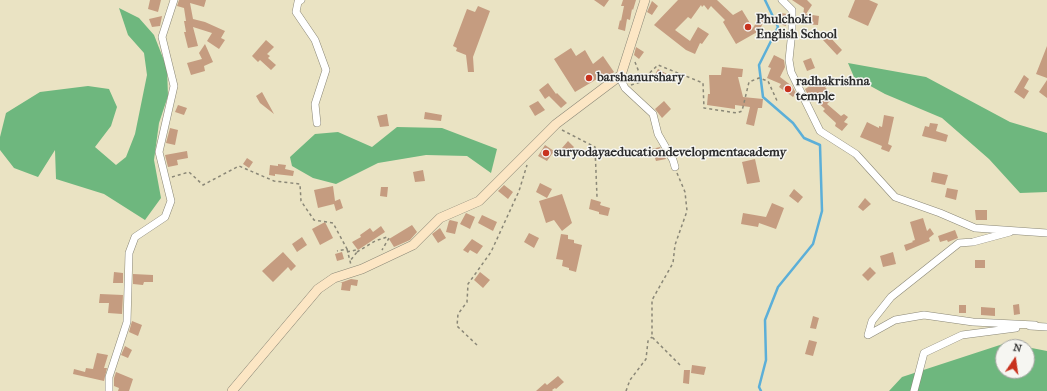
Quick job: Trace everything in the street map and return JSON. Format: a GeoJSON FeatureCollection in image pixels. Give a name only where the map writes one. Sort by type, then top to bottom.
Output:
{"type":"FeatureCollection","features":[{"type":"Feature","properties":{"kind":"street"},"geometry":{"type":"LineString","coordinates":[[109,391],[109,377],[127,322],[129,253],[135,237],[165,216],[171,201],[159,152],[174,86],[162,37],[174,0]]}},
{"type":"Feature","properties":{"kind":"street"},"geometry":{"type":"LineString","coordinates":[[301,0],[298,2],[296,12],[315,40],[326,70],[315,104],[317,123]]}},
{"type":"Feature","properties":{"kind":"street"},"geometry":{"type":"LineString","coordinates":[[645,0],[627,55],[622,80],[630,92],[653,114],[658,134],[673,160],[675,167]]}},
{"type":"Feature","properties":{"kind":"street"},"geometry":{"type":"LineString","coordinates":[[782,0],[792,10],[792,31],[789,60],[791,72],[820,131],[856,154],[896,197],[975,228],[1047,233]]}},
{"type":"Feature","properties":{"kind":"street"},"geometry":{"type":"LineString","coordinates":[[232,391],[318,289],[334,278],[362,269],[413,245],[440,218],[479,201],[560,121],[622,80]]}},
{"type":"Feature","properties":{"kind":"street"},"geometry":{"type":"LineString","coordinates":[[1018,230],[973,242],[958,243],[891,297],[872,321],[868,335],[895,320],[924,315],[973,322],[1047,327]]}},
{"type":"Feature","properties":{"kind":"street"},"geometry":{"type":"LineString","coordinates":[[914,391],[924,353],[962,335],[1035,325]]}},
{"type":"Feature","properties":{"kind":"path"},"geometry":{"type":"LineString","coordinates":[[627,55],[634,60],[642,80],[658,65],[703,83],[704,108],[737,113],[742,111],[749,82],[759,78],[768,81],[778,103]]}},
{"type":"Feature","properties":{"kind":"path"},"geometry":{"type":"LineString","coordinates":[[622,80],[630,85],[653,78]]}},
{"type":"Feature","properties":{"kind":"path"},"geometry":{"type":"LineString","coordinates":[[560,121],[561,129],[595,148],[597,197]]}},
{"type":"Feature","properties":{"kind":"path"},"geometry":{"type":"LineString","coordinates":[[477,345],[457,326],[458,314],[467,302],[468,284],[491,252],[519,191],[528,163],[525,156]]}},
{"type":"Feature","properties":{"kind":"path"},"geometry":{"type":"LineString","coordinates":[[166,178],[189,172],[203,185],[239,166],[274,181],[300,184],[301,201],[314,220],[333,223],[348,252],[354,272]]}},
{"type":"Feature","properties":{"kind":"path"},"geometry":{"type":"LineString","coordinates":[[675,167],[685,192],[686,211],[675,245],[673,263],[652,300],[652,337],[680,365]]}},
{"type":"Feature","properties":{"kind":"path"},"geometry":{"type":"LineString","coordinates":[[350,261],[357,252],[375,241],[387,237],[389,238],[379,254]]}},
{"type":"Feature","properties":{"kind":"path"},"geometry":{"type":"LineString","coordinates":[[337,251],[346,249]]}},
{"type":"Feature","properties":{"kind":"path"},"geometry":{"type":"LineString","coordinates":[[348,252],[356,250],[357,252]]}},
{"type":"Feature","properties":{"kind":"path"},"geometry":{"type":"LineString","coordinates":[[626,391],[630,380],[646,358],[648,340],[652,337]]}},
{"type":"Feature","properties":{"kind":"green space"},"geometry":{"type":"Polygon","coordinates":[[[119,8],[139,18],[154,35],[167,68],[168,96],[159,123],[154,160],[161,198],[145,220],[104,194],[56,179],[55,150],[38,177],[14,168],[0,150],[0,137],[6,113],[40,92],[88,86],[109,89],[117,107],[111,126],[95,147],[116,165],[126,157],[135,134],[147,75],[144,53],[128,35],[119,8]]]}},
{"type":"Feature","properties":{"kind":"green space"},"geometry":{"type":"Polygon","coordinates":[[[848,63],[926,77],[1010,122],[1047,133],[1047,192],[1020,193],[989,159],[942,118],[885,94],[854,77],[848,63]]]}},
{"type":"Feature","properties":{"kind":"green space"},"geometry":{"type":"Polygon","coordinates":[[[397,127],[442,128],[497,149],[491,173],[467,156],[426,155],[378,163],[336,184],[313,178],[292,166],[290,157],[315,134],[338,132],[372,147],[397,127]]]}},
{"type":"Feature","properties":{"kind":"green space"},"geometry":{"type":"Polygon","coordinates":[[[995,347],[995,379],[1035,379],[1035,349],[1047,351],[1047,391],[889,391],[902,377],[995,347]]]}},
{"type":"Feature","properties":{"kind":"building"},"geometry":{"type":"Polygon","coordinates":[[[150,0],[161,0],[158,12],[148,9],[150,0]]]}},
{"type":"Feature","properties":{"kind":"building"},"geometry":{"type":"Polygon","coordinates":[[[179,0],[206,0],[204,7],[190,3],[193,19],[205,22],[225,31],[221,38],[225,40],[219,49],[207,41],[212,33],[193,27],[198,46],[188,48],[184,32],[186,32],[184,21],[186,21],[184,8],[177,6],[179,0]]]}},
{"type":"Feature","properties":{"kind":"building"},"geometry":{"type":"Polygon","coordinates":[[[594,0],[609,0],[604,7],[594,0]]]}},
{"type":"Feature","properties":{"kind":"building"},"geometry":{"type":"Polygon","coordinates":[[[623,0],[636,0],[633,10],[632,9],[630,20],[627,19],[625,31],[618,29],[624,6],[621,6],[623,0]]]}},
{"type":"Feature","properties":{"kind":"building"},"geometry":{"type":"Polygon","coordinates":[[[678,0],[717,0],[733,15],[742,10],[753,28],[759,18],[764,21],[759,31],[736,44],[723,22],[725,20],[711,6],[708,10],[704,5],[702,7],[701,5],[691,19],[688,17],[675,30],[690,41],[698,27],[709,34],[702,44],[700,43],[695,54],[686,50],[654,25],[678,0]]]}},
{"type":"Feature","properties":{"kind":"building"},"geometry":{"type":"Polygon","coordinates":[[[792,0],[807,0],[812,5],[806,14],[819,16],[818,25],[802,24],[804,8],[792,0]]]}},
{"type":"Feature","properties":{"kind":"building"},"geometry":{"type":"Polygon","coordinates":[[[855,0],[869,0],[878,4],[868,26],[848,17],[855,0]]]}},
{"type":"Feature","properties":{"kind":"building"},"geometry":{"type":"Polygon","coordinates":[[[652,1],[658,6],[652,15],[647,12],[652,1]]]}},
{"type":"Feature","properties":{"kind":"building"},"geometry":{"type":"Polygon","coordinates":[[[478,6],[490,11],[473,57],[474,72],[468,72],[466,55],[456,51],[457,48],[453,46],[467,9],[475,12],[478,6]]]}},
{"type":"Feature","properties":{"kind":"building"},"geometry":{"type":"Polygon","coordinates":[[[781,13],[787,14],[786,26],[779,24],[781,13]]]}},
{"type":"Feature","properties":{"kind":"building"},"geometry":{"type":"Polygon","coordinates":[[[162,16],[160,26],[152,27],[149,19],[162,16]]]}},
{"type":"Feature","properties":{"kind":"building"},"geometry":{"type":"Polygon","coordinates":[[[828,35],[842,50],[837,55],[823,40],[828,35]]]}},
{"type":"Feature","properties":{"kind":"building"},"geometry":{"type":"Polygon","coordinates":[[[266,40],[274,47],[267,54],[270,56],[268,58],[276,65],[271,70],[260,60],[258,62],[252,56],[266,40]]]}},
{"type":"Feature","properties":{"kind":"building"},"geometry":{"type":"Polygon","coordinates":[[[205,44],[213,62],[204,66],[205,71],[191,75],[187,63],[202,59],[199,53],[205,44]]]}},
{"type":"Feature","properties":{"kind":"building"},"geometry":{"type":"Polygon","coordinates":[[[1047,46],[1047,78],[1036,74],[1047,46]]]}},
{"type":"Feature","properties":{"kind":"building"},"geometry":{"type":"Polygon","coordinates":[[[636,47],[644,52],[639,59],[634,55],[636,47]]]}},
{"type":"Feature","properties":{"kind":"building"},"geometry":{"type":"Polygon","coordinates":[[[571,48],[576,56],[585,50],[593,64],[603,56],[614,72],[600,83],[597,79],[575,92],[554,59],[571,48]]]}},
{"type":"Feature","properties":{"kind":"building"},"geometry":{"type":"Polygon","coordinates":[[[774,55],[784,60],[785,67],[780,77],[792,86],[796,93],[793,97],[779,87],[781,84],[767,78],[771,68],[768,67],[774,55]]]}},
{"type":"Feature","properties":{"kind":"building"},"geometry":{"type":"Polygon","coordinates":[[[811,58],[815,68],[807,71],[803,61],[811,58]]]}},
{"type":"Feature","properties":{"kind":"building"},"geometry":{"type":"Polygon","coordinates":[[[722,67],[743,69],[742,77],[738,77],[743,97],[763,99],[762,108],[758,108],[754,126],[746,124],[750,107],[735,105],[735,109],[707,105],[708,94],[710,94],[709,75],[721,75],[722,67]]]}},
{"type":"Feature","properties":{"kind":"building"},"geometry":{"type":"Polygon","coordinates":[[[658,69],[667,74],[661,83],[653,78],[658,69]]]}},
{"type":"Feature","properties":{"kind":"building"},"geometry":{"type":"Polygon","coordinates":[[[1024,75],[1029,79],[1024,88],[1029,91],[1024,99],[1014,92],[1024,75]]]}},
{"type":"Feature","properties":{"kind":"building"},"geometry":{"type":"Polygon","coordinates":[[[822,80],[827,86],[825,87],[831,94],[826,98],[830,101],[827,104],[841,116],[844,114],[848,117],[844,122],[848,124],[842,131],[835,126],[836,123],[823,111],[825,109],[813,98],[810,99],[805,89],[813,84],[814,86],[822,80]]]}},
{"type":"Feature","properties":{"kind":"building"},"geometry":{"type":"Polygon","coordinates":[[[1047,80],[1047,98],[1039,92],[1047,80]]]}},
{"type":"Feature","properties":{"kind":"building"},"geometry":{"type":"Polygon","coordinates":[[[548,83],[556,94],[557,93],[567,103],[561,108],[549,96],[545,99],[539,90],[548,83]]]}},
{"type":"Feature","properties":{"kind":"building"},"geometry":{"type":"Polygon","coordinates":[[[262,92],[274,114],[260,103],[256,96],[262,92]]]}},
{"type":"Feature","properties":{"kind":"building"},"geometry":{"type":"Polygon","coordinates":[[[538,101],[545,110],[535,116],[529,106],[538,101]]]}},
{"type":"Feature","properties":{"kind":"building"},"geometry":{"type":"Polygon","coordinates":[[[664,101],[671,109],[662,118],[655,109],[664,101]]]}},
{"type":"Feature","properties":{"kind":"building"},"geometry":{"type":"Polygon","coordinates":[[[178,105],[187,108],[184,115],[175,112],[178,105]]]}},
{"type":"Feature","properties":{"kind":"building"},"geometry":{"type":"Polygon","coordinates":[[[425,112],[442,115],[441,121],[424,119],[425,112]]]}},
{"type":"Feature","properties":{"kind":"building"},"geometry":{"type":"Polygon","coordinates":[[[387,114],[389,126],[380,127],[377,116],[387,114]]]}},
{"type":"Feature","properties":{"kind":"building"},"geometry":{"type":"Polygon","coordinates":[[[884,115],[894,117],[888,144],[892,146],[889,152],[881,149],[882,146],[860,137],[867,122],[879,128],[879,126],[882,127],[884,115]]]}},
{"type":"Feature","properties":{"kind":"building"},"geometry":{"type":"Polygon","coordinates":[[[930,123],[938,124],[936,131],[948,135],[946,142],[922,136],[925,126],[929,127],[930,123]]]}},
{"type":"Feature","properties":{"kind":"building"},"geometry":{"type":"Polygon","coordinates":[[[170,128],[178,130],[175,145],[166,143],[170,128]]]}},
{"type":"Feature","properties":{"kind":"building"},"geometry":{"type":"Polygon","coordinates":[[[568,141],[574,147],[568,154],[562,148],[568,141]]]}},
{"type":"Feature","properties":{"kind":"building","name":"suryodayaeducationdevelopmentacademy"},"geometry":{"type":"Polygon","coordinates":[[[545,145],[554,151],[547,161],[538,156],[545,145]]]}},
{"type":"Feature","properties":{"kind":"building"},"geometry":{"type":"Polygon","coordinates":[[[660,147],[666,159],[656,161],[652,149],[660,147]]]}},
{"type":"Feature","properties":{"kind":"building"},"geometry":{"type":"Polygon","coordinates":[[[187,151],[188,158],[177,160],[178,165],[168,167],[165,155],[187,151]]]}},
{"type":"Feature","properties":{"kind":"building"},"geometry":{"type":"Polygon","coordinates":[[[247,158],[253,162],[249,168],[243,164],[247,158]]]}},
{"type":"Feature","properties":{"kind":"building"},"geometry":{"type":"Polygon","coordinates":[[[755,159],[760,182],[747,184],[742,162],[755,159]]]}},
{"type":"Feature","properties":{"kind":"building"},"geometry":{"type":"Polygon","coordinates":[[[278,164],[286,165],[285,169],[294,171],[293,176],[275,174],[275,176],[269,175],[270,165],[278,166],[278,164]]]}},
{"type":"Feature","properties":{"kind":"building"},"geometry":{"type":"Polygon","coordinates":[[[423,170],[425,181],[415,182],[413,172],[423,170]]]}},
{"type":"Feature","properties":{"kind":"building"},"geometry":{"type":"Polygon","coordinates":[[[933,172],[948,175],[945,185],[931,182],[933,172]]]}},
{"type":"Feature","properties":{"kind":"building"},"geometry":{"type":"Polygon","coordinates":[[[540,183],[552,189],[547,198],[536,192],[540,183]]]}},
{"type":"Feature","properties":{"kind":"building"},"geometry":{"type":"Polygon","coordinates":[[[504,185],[513,192],[508,199],[498,191],[504,185]]]}},
{"type":"Feature","properties":{"kind":"building"},"geometry":{"type":"Polygon","coordinates":[[[333,186],[335,201],[340,199],[343,208],[336,211],[334,204],[318,208],[314,190],[333,186]]]}},
{"type":"Feature","properties":{"kind":"building"},"geometry":{"type":"Polygon","coordinates":[[[381,187],[388,187],[387,197],[380,196],[381,187]]]}},
{"type":"Feature","properties":{"kind":"building"},"geometry":{"type":"Polygon","coordinates":[[[947,188],[958,190],[956,200],[945,197],[947,188]]]}},
{"type":"Feature","properties":{"kind":"building"},"geometry":{"type":"Polygon","coordinates":[[[794,189],[803,197],[798,203],[789,196],[794,189]]]}},
{"type":"Feature","properties":{"kind":"building"},"geometry":{"type":"Polygon","coordinates":[[[562,194],[572,223],[562,231],[554,220],[546,223],[539,201],[562,194]]]}},
{"type":"Feature","properties":{"kind":"building"},"geometry":{"type":"Polygon","coordinates":[[[865,198],[871,204],[863,211],[858,207],[865,198]]]}},
{"type":"Feature","properties":{"kind":"building"},"geometry":{"type":"Polygon","coordinates":[[[591,199],[601,202],[600,205],[610,208],[608,216],[599,214],[599,212],[589,209],[591,199]]]}},
{"type":"Feature","properties":{"kind":"building"},"geometry":{"type":"Polygon","coordinates":[[[772,203],[784,208],[776,229],[759,223],[758,227],[741,224],[743,213],[766,217],[772,203]]]}},
{"type":"Feature","properties":{"kind":"building"},"geometry":{"type":"Polygon","coordinates":[[[975,210],[987,210],[987,220],[976,220],[975,210]]]}},
{"type":"Feature","properties":{"kind":"building"},"geometry":{"type":"Polygon","coordinates":[[[466,213],[475,217],[470,229],[460,224],[466,213]]]}},
{"type":"Feature","properties":{"kind":"building"},"geometry":{"type":"Polygon","coordinates":[[[482,215],[497,222],[493,231],[478,223],[482,215]]]}},
{"type":"Feature","properties":{"kind":"building"},"geometry":{"type":"Polygon","coordinates":[[[923,218],[927,231],[930,228],[934,234],[929,238],[930,241],[906,251],[904,245],[915,240],[910,222],[923,218]]]}},
{"type":"Feature","properties":{"kind":"building"},"geometry":{"type":"Polygon","coordinates":[[[450,220],[458,222],[455,234],[446,232],[450,220]]]}},
{"type":"Feature","properties":{"kind":"building"},"geometry":{"type":"Polygon","coordinates":[[[325,222],[333,238],[320,245],[312,229],[325,222]]]}},
{"type":"Feature","properties":{"kind":"building"},"geometry":{"type":"Polygon","coordinates":[[[412,225],[417,232],[410,240],[394,247],[389,239],[412,225]]]}},
{"type":"Feature","properties":{"kind":"building"},"geometry":{"type":"Polygon","coordinates":[[[381,226],[385,232],[358,250],[352,242],[361,237],[360,235],[370,228],[373,232],[381,226]]]}},
{"type":"Feature","properties":{"kind":"building"},"geometry":{"type":"Polygon","coordinates":[[[440,228],[446,238],[438,243],[432,234],[440,228]]]}},
{"type":"Feature","properties":{"kind":"building"},"geometry":{"type":"Polygon","coordinates":[[[955,230],[958,238],[948,242],[947,240],[940,242],[938,236],[955,230]]]}},
{"type":"Feature","properties":{"kind":"building"},"geometry":{"type":"Polygon","coordinates":[[[529,233],[539,238],[534,248],[524,242],[529,233]]]}},
{"type":"Feature","properties":{"kind":"building"},"geometry":{"type":"Polygon","coordinates":[[[561,234],[568,235],[568,239],[574,240],[574,243],[582,245],[576,272],[562,266],[563,260],[556,259],[561,234]]]}},
{"type":"Feature","properties":{"kind":"building"},"geometry":{"type":"Polygon","coordinates":[[[302,237],[307,245],[297,252],[292,244],[302,237]]]}},
{"type":"Feature","properties":{"kind":"building"},"geometry":{"type":"Polygon","coordinates":[[[472,239],[483,246],[477,254],[470,250],[468,253],[463,250],[472,239]]]}},
{"type":"Feature","properties":{"kind":"building"},"geometry":{"type":"Polygon","coordinates":[[[283,252],[296,266],[291,271],[288,267],[273,282],[262,271],[283,252]]]}},
{"type":"Feature","properties":{"kind":"building"},"geometry":{"type":"Polygon","coordinates":[[[342,252],[344,259],[337,261],[335,254],[342,252]]]}},
{"type":"Feature","properties":{"kind":"building"},"geometry":{"type":"Polygon","coordinates":[[[893,252],[896,264],[883,267],[880,256],[893,252]]]}},
{"type":"Feature","properties":{"kind":"building"},"geometry":{"type":"Polygon","coordinates":[[[975,260],[985,260],[985,268],[975,268],[975,260]]]}},
{"type":"Feature","properties":{"kind":"building"},"geometry":{"type":"Polygon","coordinates":[[[870,267],[876,273],[868,281],[862,275],[870,267]]]}},
{"type":"Feature","properties":{"kind":"building"},"geometry":{"type":"Polygon","coordinates":[[[114,272],[123,273],[123,283],[113,283],[114,272]]]}},
{"type":"Feature","properties":{"kind":"building"},"geometry":{"type":"Polygon","coordinates":[[[480,272],[490,280],[483,288],[474,280],[480,272]]]}},
{"type":"Feature","properties":{"kind":"building"},"geometry":{"type":"Polygon","coordinates":[[[133,274],[153,275],[153,282],[144,282],[143,285],[133,284],[133,274]]]}},
{"type":"Feature","properties":{"kind":"building"},"geometry":{"type":"Polygon","coordinates":[[[351,279],[358,280],[357,286],[351,285],[350,291],[341,290],[342,283],[340,283],[351,279]]]}},
{"type":"Feature","properties":{"kind":"building"},"geometry":{"type":"Polygon","coordinates":[[[100,294],[123,295],[122,314],[108,313],[109,303],[99,303],[100,294]]]}},
{"type":"Feature","properties":{"kind":"building"},"geometry":{"type":"Polygon","coordinates":[[[1019,304],[1020,314],[1014,315],[1013,305],[1019,304]]]}},
{"type":"Feature","properties":{"kind":"building"},"geometry":{"type":"Polygon","coordinates":[[[959,305],[966,305],[966,313],[959,313],[959,305]]]}},
{"type":"Feature","properties":{"kind":"building"},"geometry":{"type":"Polygon","coordinates":[[[981,307],[995,308],[995,316],[981,315],[981,307]]]}},
{"type":"Feature","properties":{"kind":"building"},"geometry":{"type":"Polygon","coordinates":[[[813,316],[819,318],[816,329],[810,328],[813,316]]]}},
{"type":"Feature","properties":{"kind":"building"},"geometry":{"type":"Polygon","coordinates":[[[132,321],[142,325],[138,336],[129,332],[132,321]]]}},
{"type":"Feature","properties":{"kind":"building"},"geometry":{"type":"Polygon","coordinates":[[[809,340],[817,342],[813,356],[805,354],[809,340]]]}},
{"type":"Feature","properties":{"kind":"building"},"geometry":{"type":"Polygon","coordinates":[[[125,346],[132,350],[128,358],[121,355],[125,346]]]}},
{"type":"Feature","properties":{"kind":"building"},"geometry":{"type":"Polygon","coordinates":[[[97,353],[108,355],[104,368],[107,368],[104,381],[73,374],[74,369],[85,372],[86,368],[93,369],[97,353]]]}},
{"type":"Feature","properties":{"kind":"building"},"geometry":{"type":"Polygon","coordinates":[[[692,365],[706,367],[704,375],[691,373],[692,365]]]}},
{"type":"Feature","properties":{"kind":"building"},"geometry":{"type":"Polygon","coordinates":[[[684,370],[690,370],[689,384],[683,383],[684,370]]]}},
{"type":"Feature","properties":{"kind":"building"},"geometry":{"type":"Polygon","coordinates":[[[116,372],[133,379],[129,391],[118,391],[119,388],[114,386],[116,372]]]}},
{"type":"Feature","properties":{"kind":"building"},"geometry":{"type":"Polygon","coordinates":[[[558,376],[564,382],[556,389],[555,388],[552,390],[553,391],[536,391],[545,383],[547,385],[558,376]]]}},
{"type":"Feature","properties":{"kind":"waterway"},"geometry":{"type":"LineString","coordinates":[[761,391],[759,387],[766,360],[765,320],[778,287],[813,244],[822,211],[820,145],[804,138],[793,123],[763,97],[759,65],[778,27],[765,0]]}},
{"type":"Feature","properties":{"kind":"place","name":"Phulchoki English School"},"geometry":{"type":"Point","coordinates":[748,27]}},
{"type":"Feature","properties":{"kind":"place","name":"barshanurshary"},"geometry":{"type":"Point","coordinates":[589,78]}},
{"type":"Feature","properties":{"kind":"place","name":"radhakrishna temple"},"geometry":{"type":"Point","coordinates":[788,89]}},
{"type":"Feature","properties":{"kind":"place","name":"suryodayaeducationdevelopmentacademy"},"geometry":{"type":"Point","coordinates":[546,153]}}]}
